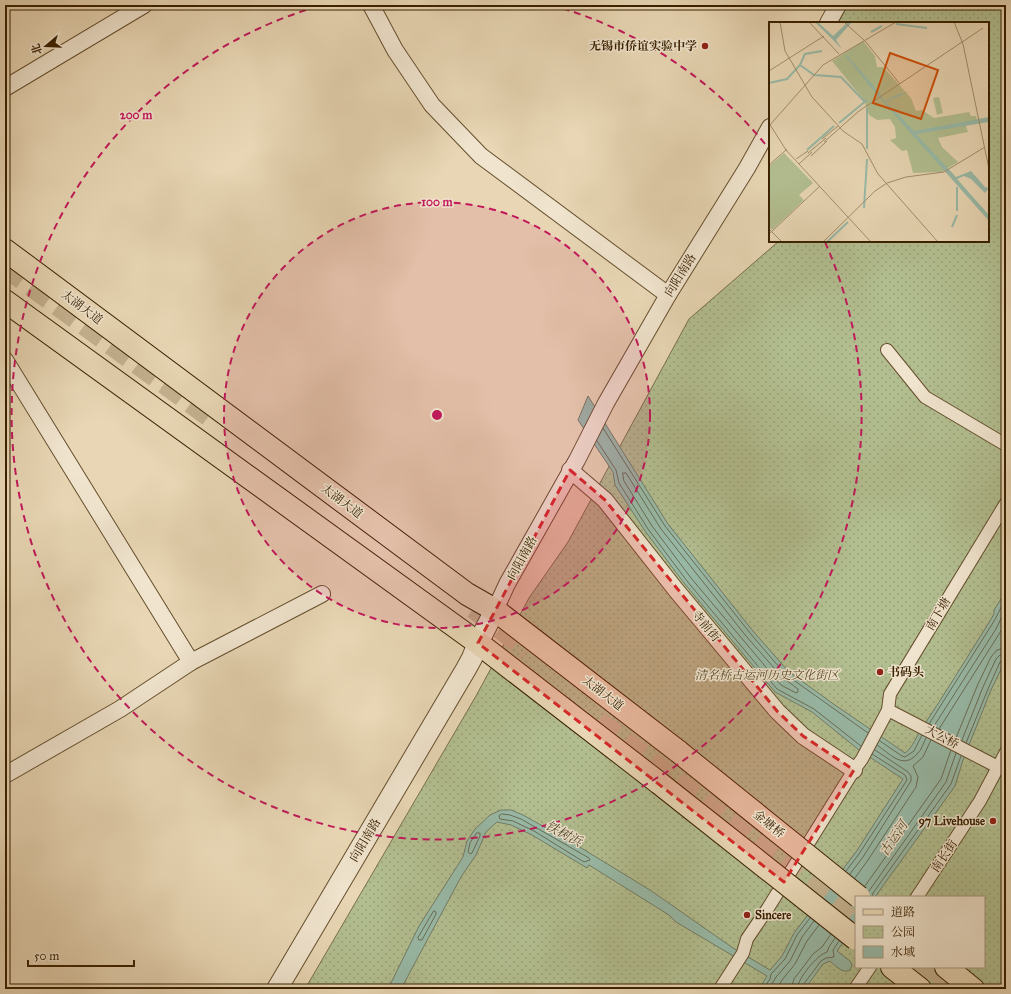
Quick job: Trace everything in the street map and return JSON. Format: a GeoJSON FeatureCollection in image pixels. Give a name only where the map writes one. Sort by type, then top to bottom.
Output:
{"type":"FeatureCollection","features":[{"type":"Feature","properties":{"kind":"main road","name":"太湖大道"},"geometry":{"type":"LineString","coordinates":[[5,250],[467,594],[496,610],[679,752]]}},
{"type":"Feature","properties":{"kind":"main road"},"geometry":{"type":"LineString","coordinates":[[7,305],[478,643],[659,783],[855,938]]}},
{"type":"Feature","properties":{"kind":"main road","name":"金塘桥"},"geometry":{"type":"LineString","coordinates":[[679,752],[858,896]]}},
{"type":"Feature","properties":{"kind":"main road"},"geometry":{"type":"LineString","coordinates":[[893,968],[920,989]]}},
{"type":"Feature","properties":{"kind":"main road"},"geometry":{"type":"LineString","coordinates":[[947,968],[973,989]]}},
{"type":"Feature","properties":{"kind":"street"},"geometry":{"type":"LineString","coordinates":[[5,88],[144,5]]}},
{"type":"Feature","properties":{"kind":"street"},"geometry":{"type":"LineString","coordinates":[[371,5],[395,50],[432,105],[481,156],[668,295]]}},
{"type":"Feature","properties":{"kind":"street"},"geometry":{"type":"LineString","coordinates":[[829,22],[838,5]]}},
{"type":"Feature","properties":{"kind":"street","name":"向阳南路"},"geometry":{"type":"LineString","coordinates":[[276,989],[466,669],[496,610],[507,584],[574,465],[606,403],[668,295],[747,168],[769,129]]}},
{"type":"Feature","properties":{"kind":"street"},"geometry":{"type":"LineString","coordinates":[[887,350],[925,397],[1006,445]]}},
{"type":"Feature","properties":{"kind":"street"},"geometry":{"type":"LineString","coordinates":[[5,360],[191,662]]}},
{"type":"Feature","properties":{"kind":"street","name":"寺前街"},"geometry":{"type":"LineString","coordinates":[[574,465],[605,500],[676,590],[778,711],[803,736],[858,764]]}},
{"type":"Feature","properties":{"kind":"street","name":"南下塘"},"geometry":{"type":"LineString","coordinates":[[858,764],[888,710],[890,694],[1006,503]]}},
{"type":"Feature","properties":{"kind":"street"},"geometry":{"type":"LineString","coordinates":[[5,775],[120,709],[191,662],[322,594]]}},
{"type":"Feature","properties":{"kind":"street","name":"大公桥"},"geometry":{"type":"LineString","coordinates":[[888,710],[998,767]]}},
{"type":"Feature","properties":{"kind":"street","name":"南长街"},"geometry":{"type":"LineString","coordinates":[[917,896],[980,802],[1006,752]]}},
{"type":"Feature","properties":{"kind":"street"},"geometry":{"type":"LineString","coordinates":[[720,989],[743,953],[747,939],[858,764]]}},
{"type":"Feature","properties":{"kind":"street"},"geometry":{"type":"LineString","coordinates":[[855,989],[869,968]]}},
{"type":"Feature","properties":{"kind":"highlighted area"},"geometry":{"type":"Polygon","coordinates":[[[570,470],[605,500],[777,711],[803,736],[854,770],[784,882],[478,643],[570,470]]]}},
{"type":"Feature","properties":{"kind":"green space","name":"清名桥古运河历史文化街区"},"geometry":{"type":"Polygon","coordinates":[[[848,5],[1006,5],[1006,989],[305,989],[476,696],[529,598],[568,542],[689,319],[778,242],[989,242],[989,22],[839,22],[848,5]]]}},
{"type":"Feature","properties":{"kind":"water","name":"古运河"},"geometry":{"type":"Polygon","coordinates":[[[588,396],[668,524],[753,631],[788,671],[905,753],[912,745],[964,663],[994,614],[994,610],[1006,591],[1006,659],[991,690],[963,760],[955,786],[876,896],[855,896],[855,925],[837,951],[850,961],[852,965],[850,970],[844,971],[830,961],[823,964],[805,989],[759,989],[767,976],[676,922],[669,915],[589,865],[587,868],[532,835],[511,825],[497,822],[486,832],[476,855],[461,877],[401,989],[393,989],[389,987],[419,926],[463,857],[467,841],[475,829],[490,815],[501,810],[511,810],[523,815],[573,843],[650,890],[733,948],[770,970],[782,956],[794,933],[856,852],[903,779],[859,750],[812,712],[775,692],[684,583],[645,531],[615,485],[613,472],[578,420],[588,396]]]}},
{"type":"Feature","properties":{"kind":"tunnel"},"geometry":{"type":"LineString","coordinates":[[5,266],[215,420]]}},
{"type":"Feature","properties":{"kind":"tunnel"},"geometry":{"type":"LineString","coordinates":[[474,608],[528,649]]}},
{"type":"Feature","properties":{"kind":"tunnel"},"geometry":{"type":"LineString","coordinates":[[598,722],[653,763],[855,923]]}},
{"type":"Feature","properties":{"kind":"tunnel"},"geometry":{"type":"LineString","coordinates":[[911,968],[938,989]]}},
{"type":"Feature","properties":{"kind":"tunnel"},"geometry":{"type":"LineString","coordinates":[[933,968],[959,988]]}},
{"type":"Feature","properties":{"kind":"place","name":"无锡市侨谊实验中学"},"geometry":{"type":"Point","coordinates":[705,46]}},
{"type":"Feature","properties":{"kind":"place","name":"书码头"},"geometry":{"type":"Point","coordinates":[880,672]}},
{"type":"Feature","properties":{"kind":"place","name":"97 Livehouse"},"geometry":{"type":"Point","coordinates":[993,821]}},
{"type":"Feature","properties":{"kind":"place","name":"Sincere"},"geometry":{"type":"Point","coordinates":[747,915]}},
{"type":"Feature","properties":{"kind":"water label","name":"铁树浜"},"geometry":{"type":"Point","coordinates":[564,833]}}]}
